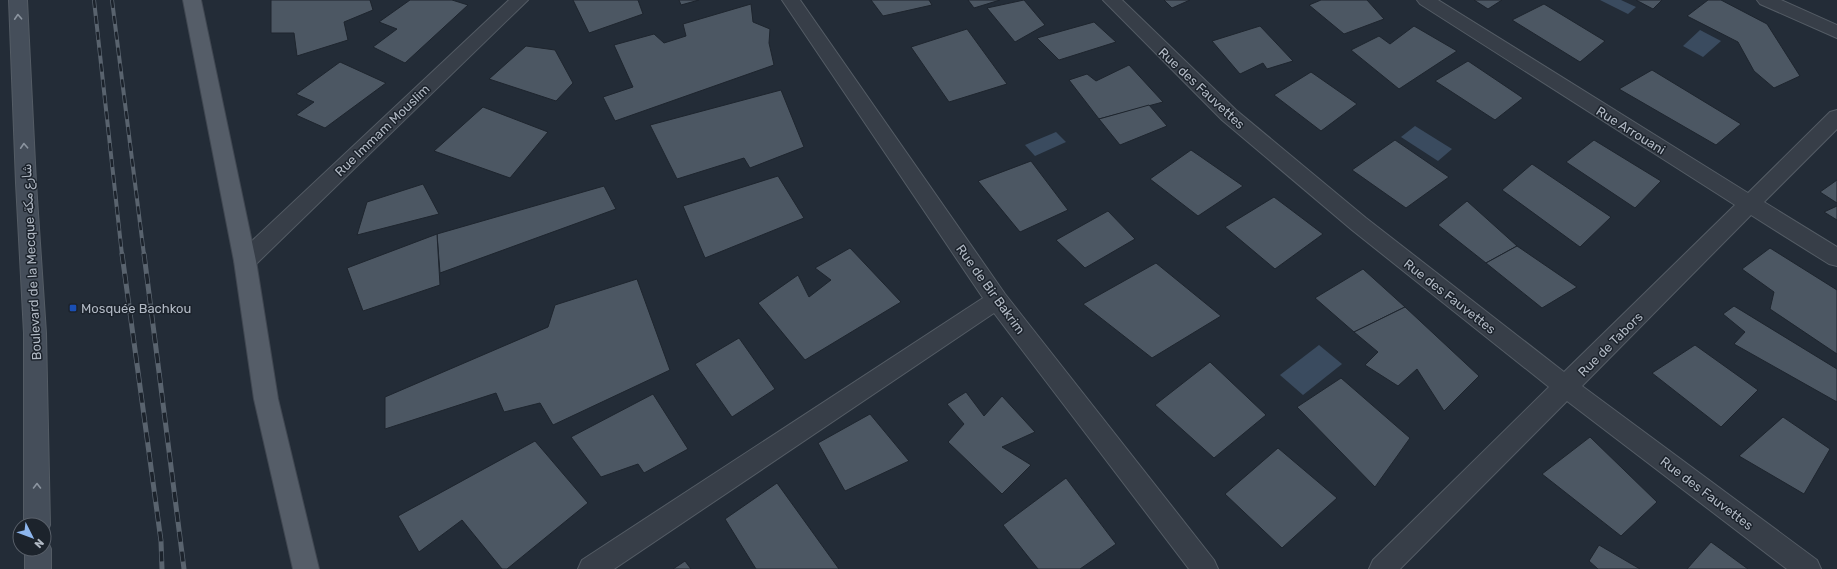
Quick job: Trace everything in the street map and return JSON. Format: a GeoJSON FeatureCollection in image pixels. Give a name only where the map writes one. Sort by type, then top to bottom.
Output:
{"type":"FeatureCollection","features":[{"type":"Feature","properties":{"kind":"main road","name":"Boulevard de la Mecque شارع مكة"},"geometry":{"type":"LineString","coordinates":[[18,0],[26,183],[35,333],[38,517]]}},
{"type":"Feature","properties":{"kind":"main road"},"geometry":{"type":"LineString","coordinates":[[192,0],[246,261],[266,399],[306,569]]}},
{"type":"Feature","properties":{"kind":"main road"},"geometry":{"type":"LineString","coordinates":[[38,557],[38,569]]}},
{"type":"Feature","properties":{"kind":"street","name":"Rue Immam Mouslim"},"geometry":{"type":"LineString","coordinates":[[246,261],[519,0]]}},
{"type":"Feature","properties":{"kind":"street","name":"Rue de Bir Bakrim"},"geometry":{"type":"LineString","coordinates":[[791,0],[997,300],[1204,569]]}},
{"type":"Feature","properties":{"kind":"street","name":"Rue des Fauvettes"},"geometry":{"type":"LineString","coordinates":[[1112,0],[1228,115],[1358,224],[1566,387],[1808,569]]}},
{"type":"Feature","properties":{"kind":"street","name":"Rue Arrouani"},"geometry":{"type":"LineString","coordinates":[[1426,0],[1554,82],[1837,258]]}},
{"type":"Feature","properties":{"kind":"street"},"geometry":{"type":"LineString","coordinates":[[1766,0],[1837,32]]}},
{"type":"Feature","properties":{"kind":"street","name":"Rue de Tabors"},"geometry":{"type":"LineString","coordinates":[[1382,569],[1837,117]]}},
{"type":"Feature","properties":{"kind":"street"},"geometry":{"type":"LineString","coordinates":[[591,569],[997,300]]}},
{"type":"Feature","properties":{"kind":"water"},"geometry":{"type":"Polygon","coordinates":[[[1600,0],[1621,0],[1636,7],[1628,14],[1600,0]]]}},
{"type":"Feature","properties":{"kind":"water"},"geometry":{"type":"Polygon","coordinates":[[[1700,30],[1721,41],[1703,57],[1683,46],[1700,30]]]}},
{"type":"Feature","properties":{"kind":"water"},"geometry":{"type":"Polygon","coordinates":[[[1415,126],[1452,149],[1438,161],[1401,137],[1415,126]]]}},
{"type":"Feature","properties":{"kind":"water"},"geometry":{"type":"Polygon","coordinates":[[[1056,132],[1066,142],[1035,156],[1025,145],[1056,132]]]}},
{"type":"Feature","properties":{"kind":"water"},"geometry":{"type":"Polygon","coordinates":[[[1319,345],[1342,364],[1303,395],[1280,375],[1319,345]]]}},
{"type":"Feature","properties":{"kind":"building"},"geometry":{"type":"Polygon","coordinates":[[[271,0],[370,0],[373,10],[344,22],[348,40],[297,56],[294,33],[271,33],[271,0]]]}},
{"type":"Feature","properties":{"kind":"building"},"geometry":{"type":"Polygon","coordinates":[[[410,0],[452,0],[468,5],[405,63],[373,47],[397,29],[379,22],[410,0]]]}},
{"type":"Feature","properties":{"kind":"building"},"geometry":{"type":"Polygon","coordinates":[[[573,0],[638,0],[643,14],[589,33],[573,0]]]}},
{"type":"Feature","properties":{"kind":"building"},"geometry":{"type":"Polygon","coordinates":[[[679,0],[699,0],[681,5],[679,0]]]}},
{"type":"Feature","properties":{"kind":"building"},"geometry":{"type":"Polygon","coordinates":[[[871,0],[929,0],[932,5],[883,16],[871,0]]]}},
{"type":"Feature","properties":{"kind":"building"},"geometry":{"type":"Polygon","coordinates":[[[968,0],[1000,0],[974,8],[968,0]]]}},
{"type":"Feature","properties":{"kind":"building"},"geometry":{"type":"Polygon","coordinates":[[[1024,0],[1045,25],[1015,42],[987,8],[1024,0]]]}},
{"type":"Feature","properties":{"kind":"building"},"geometry":{"type":"Polygon","coordinates":[[[1164,0],[1190,0],[1172,8],[1164,0]]]}},
{"type":"Feature","properties":{"kind":"building"},"geometry":{"type":"Polygon","coordinates":[[[1321,0],[1367,0],[1384,19],[1344,34],[1309,5],[1321,0]]]}},
{"type":"Feature","properties":{"kind":"building"},"geometry":{"type":"Polygon","coordinates":[[[1474,0],[1502,0],[1488,9],[1474,0]]]}},
{"type":"Feature","properties":{"kind":"building"},"geometry":{"type":"Polygon","coordinates":[[[1636,0],[1662,0],[1653,9],[1636,0]]]}},
{"type":"Feature","properties":{"kind":"building"},"geometry":{"type":"Polygon","coordinates":[[[1708,0],[1721,0],[1767,24],[1800,76],[1774,88],[1754,71],[1738,42],[1687,16],[1708,0]]]}},
{"type":"Feature","properties":{"kind":"building"},"geometry":{"type":"Polygon","coordinates":[[[751,4],[753,22],[770,29],[769,43],[774,65],[615,121],[603,97],[633,87],[614,45],[654,34],[664,43],[686,36],[683,24],[751,4]]]}},
{"type":"Feature","properties":{"kind":"building"},"geometry":{"type":"Polygon","coordinates":[[[1544,4],[1605,41],[1580,62],[1512,20],[1544,4]]]}},
{"type":"Feature","properties":{"kind":"building"},"geometry":{"type":"Polygon","coordinates":[[[1094,22],[1116,42],[1059,60],[1037,38],[1094,22]]]}},
{"type":"Feature","properties":{"kind":"building"},"geometry":{"type":"Polygon","coordinates":[[[1260,26],[1293,61],[1267,69],[1263,63],[1240,74],[1212,41],[1260,26]]]}},
{"type":"Feature","properties":{"kind":"building"},"geometry":{"type":"Polygon","coordinates":[[[1414,26],[1457,51],[1399,89],[1351,50],[1379,36],[1390,44],[1414,26]]]}},
{"type":"Feature","properties":{"kind":"building"},"geometry":{"type":"Polygon","coordinates":[[[967,29],[1007,84],[949,102],[911,47],[967,29]]]}},
{"type":"Feature","properties":{"kind":"building"},"geometry":{"type":"Polygon","coordinates":[[[526,46],[555,50],[573,83],[556,101],[489,79],[526,46]]]}},
{"type":"Feature","properties":{"kind":"building"},"geometry":{"type":"Polygon","coordinates":[[[1468,61],[1523,98],[1495,120],[1435,81],[1468,61]]]}},
{"type":"Feature","properties":{"kind":"building"},"geometry":{"type":"Polygon","coordinates":[[[340,62],[386,83],[325,128],[296,115],[314,102],[296,94],[340,62]]]}},
{"type":"Feature","properties":{"kind":"building"},"geometry":{"type":"Polygon","coordinates":[[[1129,65],[1163,102],[1099,119],[1069,80],[1087,74],[1096,81],[1129,65]]]}},
{"type":"Feature","properties":{"kind":"building"},"geometry":{"type":"Polygon","coordinates":[[[1652,70],[1741,124],[1716,145],[1619,89],[1652,70]]]}},
{"type":"Feature","properties":{"kind":"building"},"geometry":{"type":"Polygon","coordinates":[[[1311,72],[1357,104],[1321,131],[1274,95],[1311,72]]]}},
{"type":"Feature","properties":{"kind":"building"},"geometry":{"type":"Polygon","coordinates":[[[781,90],[804,147],[750,168],[744,158],[677,179],[650,125],[781,90]]]}},
{"type":"Feature","properties":{"kind":"building"},"geometry":{"type":"Polygon","coordinates":[[[1149,105],[1167,126],[1120,145],[1099,119],[1149,105]]]}},
{"type":"Feature","properties":{"kind":"building"},"geometry":{"type":"Polygon","coordinates":[[[483,107],[548,132],[510,178],[434,151],[483,107]]]}},
{"type":"Feature","properties":{"kind":"building"},"geometry":{"type":"Polygon","coordinates":[[[1395,140],[1449,177],[1406,208],[1352,170],[1395,140]]]}},
{"type":"Feature","properties":{"kind":"building"},"geometry":{"type":"Polygon","coordinates":[[[1594,140],[1661,181],[1635,208],[1566,162],[1594,140]]]}},
{"type":"Feature","properties":{"kind":"building"},"geometry":{"type":"Polygon","coordinates":[[[1191,150],[1243,186],[1198,216],[1150,179],[1191,150]]]}},
{"type":"Feature","properties":{"kind":"building"},"geometry":{"type":"Polygon","coordinates":[[[1031,161],[1068,210],[1020,232],[978,181],[1031,161]]]}},
{"type":"Feature","properties":{"kind":"building"},"geometry":{"type":"Polygon","coordinates":[[[1532,164],[1611,217],[1580,247],[1502,190],[1532,164]]]}},
{"type":"Feature","properties":{"kind":"building"},"geometry":{"type":"Polygon","coordinates":[[[778,176],[804,218],[705,258],[683,206],[778,176]]]}},
{"type":"Feature","properties":{"kind":"building"},"geometry":{"type":"Polygon","coordinates":[[[1837,180],[1837,203],[1820,192],[1837,180]]]}},
{"type":"Feature","properties":{"kind":"building"},"geometry":{"type":"Polygon","coordinates":[[[423,184],[439,214],[357,235],[367,202],[423,184]]]}},
{"type":"Feature","properties":{"kind":"building"},"geometry":{"type":"Polygon","coordinates":[[[604,186],[616,209],[440,273],[437,234],[604,186]]]}},
{"type":"Feature","properties":{"kind":"building"},"geometry":{"type":"Polygon","coordinates":[[[1274,197],[1323,234],[1275,269],[1225,227],[1274,197]]]}},
{"type":"Feature","properties":{"kind":"building"},"geometry":{"type":"Polygon","coordinates":[[[1467,201],[1517,246],[1486,263],[1438,225],[1467,201]]]}},
{"type":"Feature","properties":{"kind":"building"},"geometry":{"type":"Polygon","coordinates":[[[1837,206],[1837,220],[1824,212],[1837,206]]]}},
{"type":"Feature","properties":{"kind":"building"},"geometry":{"type":"Polygon","coordinates":[[[1108,211],[1135,239],[1085,268],[1056,240],[1108,211]]]}},
{"type":"Feature","properties":{"kind":"building"},"geometry":{"type":"Polygon","coordinates":[[[437,234],[440,285],[363,311],[347,268],[437,234]]]}},
{"type":"Feature","properties":{"kind":"building"},"geometry":{"type":"Polygon","coordinates":[[[1517,246],[1577,287],[1542,308],[1486,263],[1517,246]]]}},
{"type":"Feature","properties":{"kind":"building"},"geometry":{"type":"Polygon","coordinates":[[[850,248],[901,302],[805,360],[758,303],[798,275],[809,297],[831,280],[815,268],[850,248]]]}},
{"type":"Feature","properties":{"kind":"building"},"geometry":{"type":"Polygon","coordinates":[[[1770,248],[1837,290],[1837,354],[1770,309],[1774,292],[1742,269],[1770,248]]]}},
{"type":"Feature","properties":{"kind":"building"},"geometry":{"type":"Polygon","coordinates":[[[1156,263],[1221,316],[1152,358],[1083,304],[1156,263]]]}},
{"type":"Feature","properties":{"kind":"building"},"geometry":{"type":"Polygon","coordinates":[[[1363,269],[1405,307],[1354,332],[1315,298],[1363,269]]]}},
{"type":"Feature","properties":{"kind":"building"},"geometry":{"type":"Polygon","coordinates":[[[637,279],[670,370],[553,425],[540,403],[504,412],[496,393],[385,429],[385,397],[548,327],[555,305],[637,279]]]}},
{"type":"Feature","properties":{"kind":"building"},"geometry":{"type":"Polygon","coordinates":[[[1734,306],[1837,369],[1837,402],[1734,344],[1745,332],[1723,314],[1734,306]]]}},
{"type":"Feature","properties":{"kind":"building"},"geometry":{"type":"Polygon","coordinates":[[[1405,307],[1479,376],[1444,411],[1417,369],[1398,386],[1365,365],[1378,352],[1354,332],[1405,307]]]}},
{"type":"Feature","properties":{"kind":"building"},"geometry":{"type":"Polygon","coordinates":[[[739,338],[775,389],[732,417],[695,364],[739,338]]]}},
{"type":"Feature","properties":{"kind":"building"},"geometry":{"type":"Polygon","coordinates":[[[1695,345],[1758,390],[1721,427],[1652,373],[1695,345]]]}},
{"type":"Feature","properties":{"kind":"building"},"geometry":{"type":"Polygon","coordinates":[[[1210,362],[1266,415],[1214,458],[1155,405],[1210,362]]]}},
{"type":"Feature","properties":{"kind":"building"},"geometry":{"type":"Polygon","coordinates":[[[1341,378],[1410,438],[1375,487],[1297,407],[1341,378]]]}},
{"type":"Feature","properties":{"kind":"building"},"geometry":{"type":"Polygon","coordinates":[[[966,392],[984,416],[1002,396],[1035,432],[1002,447],[1031,465],[1002,494],[948,442],[964,424],[947,404],[966,392]]]}},
{"type":"Feature","properties":{"kind":"building"},"geometry":{"type":"Polygon","coordinates":[[[653,394],[688,449],[644,473],[638,464],[601,477],[571,437],[653,394]]]}},
{"type":"Feature","properties":{"kind":"building"},"geometry":{"type":"Polygon","coordinates":[[[870,414],[909,461],[845,491],[818,443],[870,414]]]}},
{"type":"Feature","properties":{"kind":"building"},"geometry":{"type":"Polygon","coordinates":[[[1783,417],[1830,449],[1804,494],[1739,456],[1783,417]]]}},
{"type":"Feature","properties":{"kind":"building"},"geometry":{"type":"Polygon","coordinates":[[[1590,437],[1657,502],[1621,536],[1542,474],[1590,437]]]}},
{"type":"Feature","properties":{"kind":"building"},"geometry":{"type":"Polygon","coordinates":[[[535,441],[588,503],[507,569],[502,569],[462,520],[419,552],[398,516],[535,441]]]}},
{"type":"Feature","properties":{"kind":"building"},"geometry":{"type":"Polygon","coordinates":[[[1278,448],[1337,498],[1282,548],[1225,494],[1278,448]]]}},
{"type":"Feature","properties":{"kind":"building"},"geometry":{"type":"Polygon","coordinates":[[[1066,478],[1116,544],[1080,569],[1038,569],[1003,525],[1066,478]]]}},
{"type":"Feature","properties":{"kind":"building"},"geometry":{"type":"Polygon","coordinates":[[[777,483],[839,569],[756,569],[725,519],[777,483]]]}},
{"type":"Feature","properties":{"kind":"building"},"geometry":{"type":"Polygon","coordinates":[[[1711,542],[1748,569],[1687,569],[1711,542]]]}},
{"type":"Feature","properties":{"kind":"building"},"geometry":{"type":"Polygon","coordinates":[[[1599,545],[1640,569],[1598,569],[1589,561],[1599,545]]]}},
{"type":"Feature","properties":{"kind":"building"},"geometry":{"type":"Polygon","coordinates":[[[685,561],[691,569],[673,569],[685,561]]]}},
{"type":"Feature","properties":{"kind":"railway"},"geometry":{"type":"LineString","coordinates":[[94,0],[122,255]]}},
{"type":"Feature","properties":{"kind":"railway"},"geometry":{"type":"LineString","coordinates":[[112,0],[144,255]]}},
{"type":"Feature","properties":{"kind":"railway"},"geometry":{"type":"LineString","coordinates":[[122,254],[161,541],[162,569]]}},
{"type":"Feature","properties":{"kind":"railway"},"geometry":{"type":"LineString","coordinates":[[144,254],[184,569]]}},
{"type":"Feature","properties":{"kind":"place","name":"Mosquée Bachkou"},"geometry":{"type":"Point","coordinates":[73,308]}}]}
